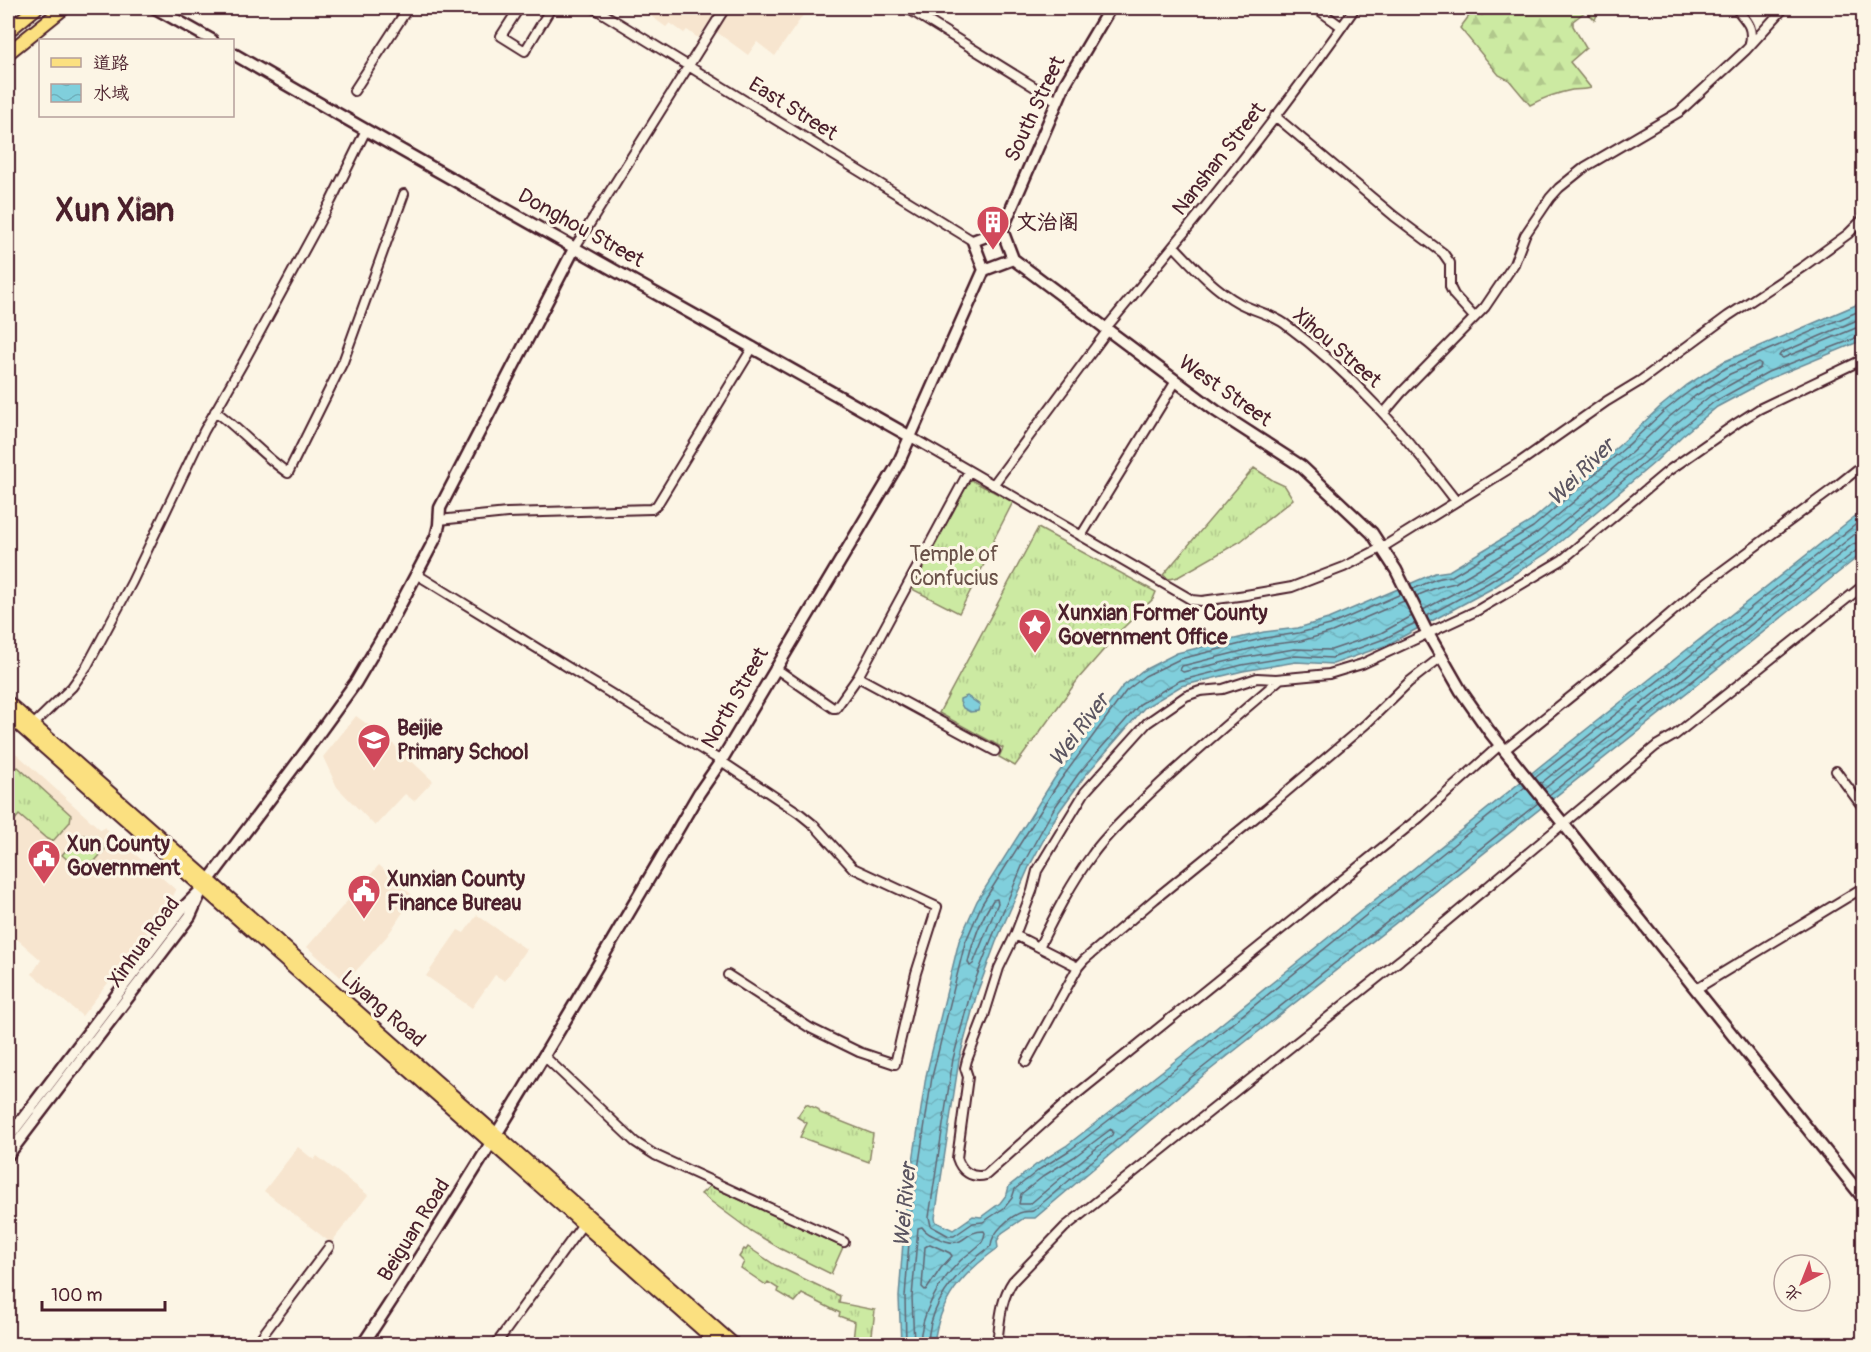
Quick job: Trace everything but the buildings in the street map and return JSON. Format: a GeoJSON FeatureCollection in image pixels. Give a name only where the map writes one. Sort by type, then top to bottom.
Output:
{"type":"FeatureCollection","features":[{"type":"Feature","properties":{"kind":"main road"},"geometry":{"type":"LineString","coordinates":[[8,31],[36,8]]}},
{"type":"Feature","properties":{"kind":"main road"},"geometry":{"type":"LineString","coordinates":[[8,53],[64,8]]}},
{"type":"Feature","properties":{"kind":"main road","name":"Liyang Road"},"geometry":{"type":"LineString","coordinates":[[8,703],[205,884]]}},
{"type":"Feature","properties":{"kind":"main road","name":"Liyang Road"},"geometry":{"type":"LineString","coordinates":[[8,715],[205,884],[493,1139],[733,1344]]}},
{"type":"Feature","properties":{"kind":"main road","name":"Liyang Road"},"geometry":{"type":"LineString","coordinates":[[493,1139],[583,1224],[719,1344]]}},
{"type":"Feature","properties":{"kind":"street"},"geometry":{"type":"LineString","coordinates":[[155,8],[210,39]]}},
{"type":"Feature","properties":{"kind":"street"},"geometry":{"type":"LineString","coordinates":[[354,91],[408,8]]}},
{"type":"Feature","properties":{"kind":"street"},"geometry":{"type":"LineString","coordinates":[[519,8],[501,36],[525,51],[551,8]]}},
{"type":"Feature","properties":{"kind":"street","name":"East Street"},"geometry":{"type":"LineString","coordinates":[[594,8],[973,241]]}},
{"type":"Feature","properties":{"kind":"street"},"geometry":{"type":"LineString","coordinates":[[205,884],[356,682],[389,626],[436,537],[440,508],[575,247],[725,8]]}},
{"type":"Feature","properties":{"kind":"street"},"geometry":{"type":"LineString","coordinates":[[910,8],[1057,101]]}},
{"type":"Feature","properties":{"kind":"street","name":"South Street"},"geometry":{"type":"LineString","coordinates":[[1002,230],[1057,101],[1110,8]]}},
{"type":"Feature","properties":{"kind":"street"},"geometry":{"type":"LineString","coordinates":[[1316,8],[1342,27]]}},
{"type":"Feature","properties":{"kind":"street","name":"Nanshan Street"},"geometry":{"type":"LineString","coordinates":[[993,485],[1107,329],[1275,116],[1355,8]]}},
{"type":"Feature","properties":{"kind":"street"},"geometry":{"type":"LineString","coordinates":[[1736,8],[1745,17],[1750,27],[1752,36],[1750,45]]}},
{"type":"Feature","properties":{"kind":"street"},"geometry":{"type":"LineString","coordinates":[[1384,413],[1492,298],[1514,264],[1524,235],[1559,188],[1585,167],[1679,112],[1750,45],[1784,8]]}},
{"type":"Feature","properties":{"kind":"street","name":"Donghou Street"},"geometry":{"type":"LineString","coordinates":[[234,54],[911,437]]}},
{"type":"Feature","properties":{"kind":"street"},"geometry":{"type":"LineString","coordinates":[[1275,116],[1394,216],[1443,253],[1450,263],[1450,287],[1454,296],[1474,317]]}},
{"type":"Feature","properties":{"kind":"street"},"geometry":{"type":"LineString","coordinates":[[33,725],[72,687],[83,672],[132,582],[215,411],[335,193],[366,130]]}},
{"type":"Feature","properties":{"kind":"street"},"geometry":{"type":"LineString","coordinates":[[215,411],[288,474],[343,362],[404,194]]}},
{"type":"Feature","properties":{"kind":"street"},"geometry":{"type":"LineString","coordinates":[[911,437],[1192,600],[1246,596],[1292,587],[1344,567],[1383,547],[1520,462],[1607,401],[1657,370],[1728,316],[1804,266],[1839,240],[1863,218]]}},
{"type":"Feature","properties":{"kind":"street"},"geometry":{"type":"LineString","coordinates":[[1002,230],[1013,259],[984,270],[973,241],[1002,230]]}},
{"type":"Feature","properties":{"kind":"street","name":"Xihou Street"},"geometry":{"type":"LineString","coordinates":[[1174,246],[1220,290],[1238,302],[1284,323],[1330,361],[1384,413],[1456,501]]}},
{"type":"Feature","properties":{"kind":"street","name":"West Street"},"geometry":{"type":"LineString","coordinates":[[1013,259],[1216,411],[1301,466],[1372,533],[1383,547],[1461,691],[1512,760],[1863,1199]]}},
{"type":"Feature","properties":{"kind":"street","name":"North Street"},"geometry":{"type":"LineString","coordinates":[[493,1139],[882,491],[911,437],[984,270]]}},
{"type":"Feature","properties":{"kind":"street"},"geometry":{"type":"LineString","coordinates":[[439,519],[507,513],[652,509],[657,505],[753,347]]}},
{"type":"Feature","properties":{"kind":"street"},"geometry":{"type":"LineString","coordinates":[[1863,359],[1737,423],[1668,471],[1562,560],[1478,609],[1362,664],[1329,674],[1280,679],[1257,678],[1223,689],[1200,691],[1186,696],[1147,723],[1085,792],[1037,871],[1015,935],[999,968],[965,1068],[968,1077],[957,1158],[960,1166],[969,1174],[980,1176],[986,1174],[1067,1102],[1504,747],[1609,666],[1706,583],[1863,464]]}},
{"type":"Feature","properties":{"kind":"street"},"geometry":{"type":"LineString","coordinates":[[1081,536],[1176,381]]}},
{"type":"Feature","properties":{"kind":"street"},"geometry":{"type":"LineString","coordinates":[[775,668],[833,708],[840,703],[858,677],[969,471]]}},
{"type":"Feature","properties":{"kind":"street"},"geometry":{"type":"LineString","coordinates":[[416,574],[721,761],[799,813],[815,826],[853,867],[937,906],[916,973],[895,1064],[859,1052],[810,1028],[728,975]]}},
{"type":"Feature","properties":{"kind":"street"},"geometry":{"type":"LineString","coordinates":[[997,1344],[1001,1311],[1007,1290],[1065,1227],[1400,960],[1560,819],[1656,746],[1675,735],[1863,585]]}},
{"type":"Feature","properties":{"kind":"street"},"geometry":{"type":"LineString","coordinates":[[1026,1062],[1084,960],[1266,809],[1366,724],[1409,682],[1442,657]]}},
{"type":"Feature","properties":{"kind":"street"},"geometry":{"type":"LineString","coordinates":[[858,677],[995,751]]}},
{"type":"Feature","properties":{"kind":"street"},"geometry":{"type":"LineString","coordinates":[[1039,947],[1082,870],[1113,830],[1174,770],[1280,679]]}},
{"type":"Feature","properties":{"kind":"street"},"geometry":{"type":"LineString","coordinates":[[1836,771],[1863,808]]}},
{"type":"Feature","properties":{"kind":"street","name":"Xinhua Road"},"geometry":{"type":"LineString","coordinates":[[8,1135],[182,909],[205,884]]}},
{"type":"Feature","properties":{"kind":"street","name":"Xinhua Road"},"geometry":{"type":"LineString","coordinates":[[8,1155],[190,916],[205,884]]}},
{"type":"Feature","properties":{"kind":"street"},"geometry":{"type":"LineString","coordinates":[[1696,989],[1863,888]]}},
{"type":"Feature","properties":{"kind":"street"},"geometry":{"type":"LineString","coordinates":[[1015,935],[1078,967]]}},
{"type":"Feature","properties":{"kind":"street"},"geometry":{"type":"LineString","coordinates":[[544,1056],[635,1142],[655,1155],[844,1242]]}},
{"type":"Feature","properties":{"kind":"street","name":"Beiguan Road"},"geometry":{"type":"LineString","coordinates":[[363,1344],[421,1257],[493,1139]]}},
{"type":"Feature","properties":{"kind":"street"},"geometry":{"type":"LineString","coordinates":[[496,1344],[583,1224]]}},
{"type":"Feature","properties":{"kind":"street"},"geometry":{"type":"LineString","coordinates":[[256,1344],[329,1247]]}},
{"type":"Feature","properties":{"kind":"shaded area"},"geometry":{"type":"Polygon","coordinates":[[[654,8],[808,8],[775,56],[757,42],[748,55],[707,25],[698,38],[687,30],[684,33],[670,23],[666,27],[648,14],[654,8]]]}},
{"type":"Feature","properties":{"kind":"shaded area","name":"Beijie Primary School"},"geometry":{"type":"Polygon","coordinates":[[[356,716],[390,741],[433,781],[414,801],[405,794],[375,826],[337,787],[323,757],[356,716]]]}},
{"type":"Feature","properties":{"kind":"shaded area"},"geometry":{"type":"Polygon","coordinates":[[[8,746],[101,830],[104,827],[176,890],[167,908],[82,1016],[32,974],[41,960],[8,931],[8,746]]]}},
{"type":"Feature","properties":{"kind":"shaded area","name":"Xunxian County Finance Bureau"},"geometry":{"type":"Polygon","coordinates":[[[379,865],[412,895],[405,903],[407,906],[388,935],[346,982],[307,947],[379,865]]]}},
{"type":"Feature","properties":{"kind":"shaded area"},"geometry":{"type":"Polygon","coordinates":[[[477,915],[526,949],[505,981],[495,975],[472,1008],[426,976],[458,930],[464,933],[477,915]]]}},
{"type":"Feature","properties":{"kind":"shaded area"},"geometry":{"type":"Polygon","coordinates":[[[298,1147],[314,1160],[317,1156],[368,1195],[331,1243],[264,1191],[298,1147]]]}},
{"type":"Feature","properties":{"kind":"green space"},"geometry":{"type":"Polygon","coordinates":[[[1475,8],[1482,15],[1491,8],[1597,8],[1595,20],[1586,11],[1573,21],[1573,26],[1586,48],[1570,62],[1591,88],[1561,93],[1530,105],[1509,80],[1499,75],[1460,28],[1475,8]]]}},
{"type":"Feature","properties":{"kind":"green space"},"geometry":{"type":"Polygon","coordinates":[[[1254,468],[1285,486],[1293,499],[1241,541],[1178,577],[1169,579],[1163,575],[1254,468]]]}},
{"type":"Feature","properties":{"kind":"green space","name":"Temple of Confucius"},"geometry":{"type":"Polygon","coordinates":[[[969,479],[1013,502],[959,613],[912,589],[969,479]]]}},
{"type":"Feature","properties":{"kind":"green space","name":"Xunxian Former County Government Office"},"geometry":{"type":"Polygon","coordinates":[[[1038,528],[1156,592],[1153,599],[1121,630],[1079,678],[1015,766],[999,757],[1003,748],[939,713],[1038,528]]]}},
{"type":"Feature","properties":{"kind":"green space"},"geometry":{"type":"Polygon","coordinates":[[[18,767],[71,815],[70,822],[53,841],[47,839],[19,815],[8,828],[8,775],[18,767]]]}},
{"type":"Feature","properties":{"kind":"green space"},"geometry":{"type":"Polygon","coordinates":[[[79,835],[95,836],[106,848],[84,874],[62,855],[79,835]]]}},
{"type":"Feature","properties":{"kind":"green space"},"geometry":{"type":"Polygon","coordinates":[[[806,1104],[818,1109],[820,1113],[873,1134],[869,1162],[800,1137],[807,1123],[797,1117],[806,1104]]]}},
{"type":"Feature","properties":{"kind":"green space"},"geometry":{"type":"Polygon","coordinates":[[[710,1186],[843,1247],[831,1274],[751,1231],[701,1194],[710,1186]]]}},
{"type":"Feature","properties":{"kind":"green space"},"geometry":{"type":"Polygon","coordinates":[[[748,1247],[775,1265],[840,1296],[839,1303],[875,1310],[871,1343],[853,1341],[855,1322],[839,1316],[840,1313],[802,1294],[795,1302],[778,1292],[779,1289],[768,1282],[766,1285],[741,1268],[744,1262],[739,1257],[748,1247]]]}},
{"type":"Feature","properties":{"kind":"water"},"geometry":{"type":"Polygon","coordinates":[[[1863,302],[1863,340],[1771,378],[1717,407],[1547,553],[1491,589],[1387,645],[1333,664],[1296,662],[1243,671],[1181,686],[1144,708],[1084,777],[1058,813],[1029,867],[996,942],[977,993],[959,1060],[935,1218],[936,1222],[953,1230],[973,1216],[981,1217],[1000,1203],[1007,1194],[1009,1186],[1037,1164],[1066,1146],[1184,1054],[1554,755],[1863,510],[1863,553],[1205,1074],[1035,1218],[1024,1218],[1002,1233],[997,1241],[998,1248],[974,1267],[947,1301],[941,1314],[934,1344],[901,1344],[899,1297],[905,1214],[926,1076],[959,941],[977,901],[1054,779],[1122,687],[1142,671],[1177,653],[1264,632],[1298,628],[1328,619],[1435,573],[1449,571],[1530,522],[1687,385],[1723,362],[1863,302]]]}},
{"type":"Feature","properties":{"kind":"water"},"geometry":{"type":"Polygon","coordinates":[[[967,696],[980,705],[978,711],[970,712],[963,708],[960,699],[967,696]]]}},
{"type":"Feature","properties":{"kind":"place","name":"文治阁"},"geometry":{"type":"Point","coordinates":[993,251]}},
{"type":"Feature","properties":{"kind":"place","name":"Xunxian Former County Government Office"},"geometry":{"type":"Point","coordinates":[1035,654]}},
{"type":"Feature","properties":{"kind":"place","name":"Beijie Primary School"},"geometry":{"type":"Point","coordinates":[374,769]}},
{"type":"Feature","properties":{"kind":"place","name":"Xun County Government"},"geometry":{"type":"Point","coordinates":[44,885]}},
{"type":"Feature","properties":{"kind":"place","name":"Xunxian County Finance Bureau"},"geometry":{"type":"Point","coordinates":[364,920]}},
{"type":"Feature","properties":{"kind":"district","name":"Xun Xian"},"geometry":{"type":"Point","coordinates":[115,210]}},
{"type":"Feature","properties":{"kind":"water label","name":"Wei River"},"geometry":{"type":"Point","coordinates":[1581,472]}},
{"type":"Feature","properties":{"kind":"water label","name":"Wei River"},"geometry":{"type":"Point","coordinates":[1079,730]}},
{"type":"Feature","properties":{"kind":"water label","name":"Wei River"},"geometry":{"type":"Point","coordinates":[905,1205]}}]}
